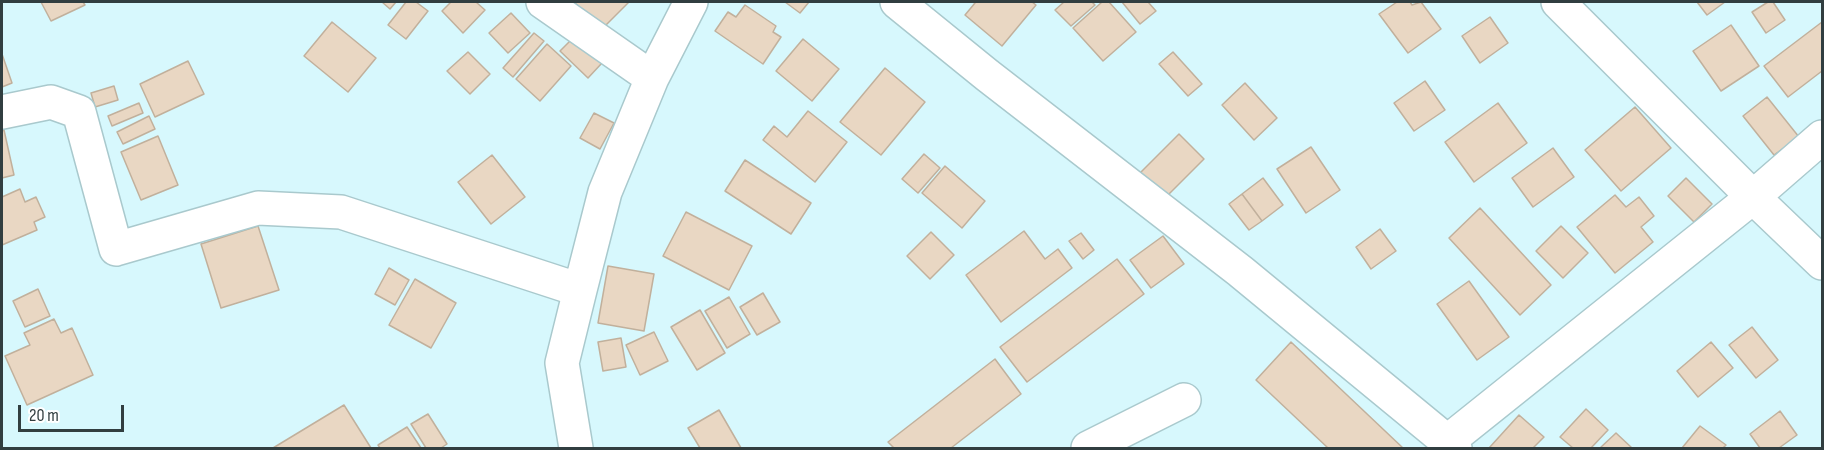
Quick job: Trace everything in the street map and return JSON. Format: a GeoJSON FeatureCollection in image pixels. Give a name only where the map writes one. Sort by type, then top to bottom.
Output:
{"type":"FeatureCollection","features":[{"type":"Feature","properties":{"kind":"street"},"geometry":{"type":"LineString","coordinates":[[543,2],[651,78]]}},
{"type":"Feature","properties":{"kind":"street"},"geometry":{"type":"LineString","coordinates":[[576,448],[562,363],[580,290],[606,192],[651,78],[691,2]]}},
{"type":"Feature","properties":{"kind":"street"},"geometry":{"type":"LineString","coordinates":[[897,2],[987,75],[1240,271],[1451,445],[1753,197],[1822,137]]}},
{"type":"Feature","properties":{"kind":"street"},"geometry":{"type":"LineString","coordinates":[[1558,2],[1753,197],[1822,262]]}},
{"type":"Feature","properties":{"kind":"street"},"geometry":{"type":"LineString","coordinates":[[2,112],[51,102],[79,112],[116,249],[258,208],[341,212],[580,290]]}},
{"type":"Feature","properties":{"kind":"street"},"geometry":{"type":"LineString","coordinates":[[1089,448],[1184,399]]}},
{"type":"Feature","properties":{"kind":"building"},"geometry":{"type":"Polygon","coordinates":[[[41,2],[83,2],[85,5],[51,21],[41,2]]]}},
{"type":"Feature","properties":{"kind":"building"},"geometry":{"type":"Polygon","coordinates":[[[382,2],[396,2],[390,9],[382,2]]]}},
{"type":"Feature","properties":{"kind":"building"},"geometry":{"type":"Polygon","coordinates":[[[406,2],[416,2],[428,11],[406,39],[388,25],[406,2]]]}},
{"type":"Feature","properties":{"kind":"building"},"geometry":{"type":"Polygon","coordinates":[[[451,2],[476,2],[485,10],[463,33],[442,11],[451,2]]]}},
{"type":"Feature","properties":{"kind":"building"},"geometry":{"type":"Polygon","coordinates":[[[574,2],[629,2],[602,29],[574,2]]]}},
{"type":"Feature","properties":{"kind":"building"},"geometry":{"type":"Polygon","coordinates":[[[785,2],[809,2],[800,13],[785,2]]]}},
{"type":"Feature","properties":{"kind":"building"},"geometry":{"type":"Polygon","coordinates":[[[973,2],[1032,2],[1036,5],[1002,46],[965,15],[975,3],[973,2]]]}},
{"type":"Feature","properties":{"kind":"building"},"geometry":{"type":"Polygon","coordinates":[[[1064,2],[1092,2],[1095,5],[1071,26],[1055,10],[1064,2]]]}},
{"type":"Feature","properties":{"kind":"building"},"geometry":{"type":"Polygon","coordinates":[[[1102,2],[1109,2],[1136,32],[1103,61],[1073,28],[1102,2]]]}},
{"type":"Feature","properties":{"kind":"building"},"geometry":{"type":"Polygon","coordinates":[[[1122,2],[1148,2],[1156,11],[1140,24],[1122,2]]]}},
{"type":"Feature","properties":{"kind":"building"},"geometry":{"type":"Polygon","coordinates":[[[1397,2],[1410,2],[1412,5],[1421,2],[1441,29],[1408,53],[1379,14],[1397,2]]]}},
{"type":"Feature","properties":{"kind":"building"},"geometry":{"type":"Polygon","coordinates":[[[1697,2],[1725,2],[1707,15],[1697,2]]]}},
{"type":"Feature","properties":{"kind":"building"},"geometry":{"type":"Polygon","coordinates":[[[1768,2],[1773,2],[1785,20],[1766,33],[1752,12],[1768,2]]]}},
{"type":"Feature","properties":{"kind":"building"},"geometry":{"type":"Polygon","coordinates":[[[745,5],[776,26],[773,32],[781,37],[763,64],[715,31],[728,12],[736,17],[745,5]]]}},
{"type":"Feature","properties":{"kind":"building"},"geometry":{"type":"Polygon","coordinates":[[[511,13],[530,33],[508,53],[489,33],[511,13]]]}},
{"type":"Feature","properties":{"kind":"building"},"geometry":{"type":"Polygon","coordinates":[[[1490,17],[1508,43],[1480,63],[1462,36],[1490,17]]]}},
{"type":"Feature","properties":{"kind":"building"},"geometry":{"type":"Polygon","coordinates":[[[332,22],[376,58],[348,92],[304,56],[332,22]]]}},
{"type":"Feature","properties":{"kind":"building"},"geometry":{"type":"Polygon","coordinates":[[[1822,22],[1822,71],[1788,97],[1764,66],[1822,22]]]}},
{"type":"Feature","properties":{"kind":"building"},"geometry":{"type":"Polygon","coordinates":[[[1731,25],[1759,66],[1721,91],[1693,51],[1731,25]]]}},
{"type":"Feature","properties":{"kind":"building"},"geometry":{"type":"Polygon","coordinates":[[[534,33],[544,41],[513,77],[503,68],[534,33]]]}},
{"type":"Feature","properties":{"kind":"building"},"geometry":{"type":"Polygon","coordinates":[[[574,37],[602,63],[588,78],[560,51],[574,37]]]}},
{"type":"Feature","properties":{"kind":"building"},"geometry":{"type":"Polygon","coordinates":[[[803,39],[839,69],[812,101],[776,71],[803,39]]]}},
{"type":"Feature","properties":{"kind":"building"},"geometry":{"type":"Polygon","coordinates":[[[547,44],[571,66],[540,101],[516,79],[547,44]]]}},
{"type":"Feature","properties":{"kind":"building"},"geometry":{"type":"Polygon","coordinates":[[[468,52],[490,74],[470,94],[447,71],[468,52]]]}},
{"type":"Feature","properties":{"kind":"building"},"geometry":{"type":"Polygon","coordinates":[[[1173,52],[1202,84],[1188,96],[1159,64],[1173,52]]]}},
{"type":"Feature","properties":{"kind":"building"},"geometry":{"type":"Polygon","coordinates":[[[2,54],[12,83],[2,87],[2,54]]]}},
{"type":"Feature","properties":{"kind":"building"},"geometry":{"type":"Polygon","coordinates":[[[188,61],[204,94],[155,117],[140,84],[188,61]]]}},
{"type":"Feature","properties":{"kind":"building"},"geometry":{"type":"Polygon","coordinates":[[[885,68],[925,102],[881,155],[840,122],[885,68]]]}},
{"type":"Feature","properties":{"kind":"building"},"geometry":{"type":"Polygon","coordinates":[[[1425,81],[1445,110],[1414,131],[1394,103],[1425,81]]]}},
{"type":"Feature","properties":{"kind":"building"},"geometry":{"type":"Polygon","coordinates":[[[1245,83],[1277,118],[1254,140],[1222,105],[1245,83]]]}},
{"type":"Feature","properties":{"kind":"building"},"geometry":{"type":"Polygon","coordinates":[[[114,86],[118,100],[95,107],[91,93],[114,86]]]}},
{"type":"Feature","properties":{"kind":"building"},"geometry":{"type":"Polygon","coordinates":[[[1767,97],[1799,137],[1774,155],[1743,116],[1767,97]]]}},
{"type":"Feature","properties":{"kind":"building"},"geometry":{"type":"Polygon","coordinates":[[[139,103],[143,113],[112,126],[108,116],[139,103]]]}},
{"type":"Feature","properties":{"kind":"building"},"geometry":{"type":"Polygon","coordinates":[[[1498,103],[1527,143],[1474,182],[1445,142],[1498,103]]]}},
{"type":"Feature","properties":{"kind":"building"},"geometry":{"type":"Polygon","coordinates":[[[1635,107],[1671,148],[1621,191],[1585,150],[1635,107]]]}},
{"type":"Feature","properties":{"kind":"building"},"geometry":{"type":"Polygon","coordinates":[[[808,111],[847,142],[815,182],[763,140],[774,126],[787,137],[808,111]]]}},
{"type":"Feature","properties":{"kind":"building"},"geometry":{"type":"Polygon","coordinates":[[[594,113],[614,123],[600,149],[580,138],[594,113]]]}},
{"type":"Feature","properties":{"kind":"building"},"geometry":{"type":"Polygon","coordinates":[[[149,116],[155,129],[123,144],[117,132],[149,116]]]}},
{"type":"Feature","properties":{"kind":"building"},"geometry":{"type":"Polygon","coordinates":[[[4,130],[14,175],[2,178],[2,131],[4,130]]]}},
{"type":"Feature","properties":{"kind":"building"},"geometry":{"type":"Polygon","coordinates":[[[1179,134],[1204,159],[1165,198],[1140,173],[1179,134]]]}},
{"type":"Feature","properties":{"kind":"building"},"geometry":{"type":"Polygon","coordinates":[[[158,136],[178,185],[141,200],[121,152],[158,136]]]}},
{"type":"Feature","properties":{"kind":"building"},"geometry":{"type":"Polygon","coordinates":[[[1311,147],[1340,190],[1306,213],[1277,169],[1311,147]]]}},
{"type":"Feature","properties":{"kind":"building"},"geometry":{"type":"Polygon","coordinates":[[[1553,148],[1574,177],[1533,207],[1512,178],[1553,148]]]}},
{"type":"Feature","properties":{"kind":"building"},"geometry":{"type":"Polygon","coordinates":[[[924,154],[940,168],[918,193],[902,179],[924,154]]]}},
{"type":"Feature","properties":{"kind":"building"},"geometry":{"type":"Polygon","coordinates":[[[492,155],[525,197],[491,224],[458,182],[492,155]]]}},
{"type":"Feature","properties":{"kind":"building"},"geometry":{"type":"Polygon","coordinates":[[[745,160],[811,203],[791,234],[725,191],[745,160]]]}},
{"type":"Feature","properties":{"kind":"building"},"geometry":{"type":"Polygon","coordinates":[[[945,166],[985,201],[962,228],[922,193],[945,166]]]}},
{"type":"Feature","properties":{"kind":"building"},"geometry":{"type":"Polygon","coordinates":[[[1263,178],[1283,205],[1262,221],[1242,194],[1263,178]]]}},
{"type":"Feature","properties":{"kind":"building"},"geometry":{"type":"Polygon","coordinates":[[[1686,178],[1712,204],[1694,222],[1668,196],[1686,178]]]}},
{"type":"Feature","properties":{"kind":"building"},"geometry":{"type":"Polygon","coordinates":[[[20,189],[25,202],[36,197],[45,217],[34,222],[37,230],[2,245],[2,197],[20,189]]]}},
{"type":"Feature","properties":{"kind":"building"},"geometry":{"type":"Polygon","coordinates":[[[1242,194],[1262,221],[1249,230],[1229,204],[1242,194]]]}},
{"type":"Feature","properties":{"kind":"building"},"geometry":{"type":"Polygon","coordinates":[[[1615,195],[1626,207],[1639,197],[1654,216],[1641,227],[1653,242],[1615,273],[1577,227],[1615,195]]]}},
{"type":"Feature","properties":{"kind":"building"},"geometry":{"type":"Polygon","coordinates":[[[1480,208],[1551,285],[1520,315],[1449,238],[1480,208]]]}},
{"type":"Feature","properties":{"kind":"building"},"geometry":{"type":"Polygon","coordinates":[[[686,212],[752,246],[729,290],[663,256],[686,212]]]}},
{"type":"Feature","properties":{"kind":"building"},"geometry":{"type":"Polygon","coordinates":[[[258,226],[279,290],[221,308],[201,244],[258,226]]]}},
{"type":"Feature","properties":{"kind":"building"},"geometry":{"type":"Polygon","coordinates":[[[1561,226],[1588,253],[1563,278],[1536,251],[1561,226]]]}},
{"type":"Feature","properties":{"kind":"building"},"geometry":{"type":"Polygon","coordinates":[[[1380,229],[1396,251],[1371,269],[1356,247],[1380,229]]]}},
{"type":"Feature","properties":{"kind":"building"},"geometry":{"type":"Polygon","coordinates":[[[1024,231],[1045,259],[1058,249],[1072,268],[1001,322],[966,275],[1024,231]]]}},
{"type":"Feature","properties":{"kind":"building"},"geometry":{"type":"Polygon","coordinates":[[[931,232],[954,255],[930,279],[907,256],[931,232]]]}},
{"type":"Feature","properties":{"kind":"building"},"geometry":{"type":"Polygon","coordinates":[[[1081,233],[1094,250],[1083,259],[1069,241],[1081,233]]]}},
{"type":"Feature","properties":{"kind":"building"},"geometry":{"type":"Polygon","coordinates":[[[1163,236],[1184,264],[1151,288],[1130,260],[1163,236]]]}},
{"type":"Feature","properties":{"kind":"building"},"geometry":{"type":"Polygon","coordinates":[[[1117,259],[1144,294],[1027,382],[1000,347],[1117,259]]]}},
{"type":"Feature","properties":{"kind":"building"},"geometry":{"type":"Polygon","coordinates":[[[608,266],[654,274],[644,331],[598,323],[608,266]]]}},
{"type":"Feature","properties":{"kind":"building"},"geometry":{"type":"Polygon","coordinates":[[[389,268],[409,280],[395,305],[375,294],[389,268]]]}},
{"type":"Feature","properties":{"kind":"building"},"geometry":{"type":"Polygon","coordinates":[[[415,279],[456,303],[431,348],[389,325],[415,279]]]}},
{"type":"Feature","properties":{"kind":"building"},"geometry":{"type":"Polygon","coordinates":[[[1469,281],[1509,337],[1477,360],[1437,304],[1469,281]]]}},
{"type":"Feature","properties":{"kind":"building"},"geometry":{"type":"Polygon","coordinates":[[[38,289],[50,316],[25,327],[13,301],[38,289]]]}},
{"type":"Feature","properties":{"kind":"building"},"geometry":{"type":"Polygon","coordinates":[[[763,293],[780,322],[757,335],[740,307],[763,293]]]}},
{"type":"Feature","properties":{"kind":"building"},"geometry":{"type":"Polygon","coordinates":[[[729,297],[750,334],[727,348],[705,311],[729,297]]]}},
{"type":"Feature","properties":{"kind":"building"},"geometry":{"type":"Polygon","coordinates":[[[700,310],[725,353],[697,370],[671,327],[700,310]]]}},
{"type":"Feature","properties":{"kind":"building"},"geometry":{"type":"Polygon","coordinates":[[[54,319],[61,333],[72,328],[93,375],[27,405],[5,356],[30,345],[24,333],[54,319]]]}},
{"type":"Feature","properties":{"kind":"building"},"geometry":{"type":"Polygon","coordinates":[[[1752,327],[1778,360],[1756,378],[1729,345],[1752,327]]]}},
{"type":"Feature","properties":{"kind":"building"},"geometry":{"type":"Polygon","coordinates":[[[654,332],[668,361],[640,375],[626,345],[654,332]]]}},
{"type":"Feature","properties":{"kind":"building"},"geometry":{"type":"Polygon","coordinates":[[[621,338],[626,367],[603,371],[598,342],[621,338]]]}},
{"type":"Feature","properties":{"kind":"building"},"geometry":{"type":"Polygon","coordinates":[[[1291,342],[1403,448],[1328,448],[1256,380],[1291,342]]]}},
{"type":"Feature","properties":{"kind":"building"},"geometry":{"type":"Polygon","coordinates":[[[1711,342],[1733,368],[1698,397],[1677,371],[1711,342]]]}},
{"type":"Feature","properties":{"kind":"building"},"geometry":{"type":"Polygon","coordinates":[[[995,359],[1021,394],[951,448],[894,448],[888,442],[995,359]]]}},
{"type":"Feature","properties":{"kind":"building"},"geometry":{"type":"Polygon","coordinates":[[[344,405],[371,448],[273,448],[344,405]]]}},
{"type":"Feature","properties":{"kind":"building"},"geometry":{"type":"Polygon","coordinates":[[[1586,409],[1608,430],[1591,448],[1573,448],[1560,437],[1586,409]]]}},
{"type":"Feature","properties":{"kind":"building"},"geometry":{"type":"Polygon","coordinates":[[[719,410],[741,448],[700,448],[688,428],[719,410]]]}},
{"type":"Feature","properties":{"kind":"building"},"geometry":{"type":"Polygon","coordinates":[[[1780,411],[1797,435],[1779,448],[1760,448],[1750,434],[1780,411]]]}},
{"type":"Feature","properties":{"kind":"building"},"geometry":{"type":"Polygon","coordinates":[[[428,414],[447,444],[441,448],[426,448],[411,424],[428,414]]]}},
{"type":"Feature","properties":{"kind":"building"},"geometry":{"type":"Polygon","coordinates":[[[1519,415],[1544,437],[1533,448],[1489,448],[1519,415]]]}},
{"type":"Feature","properties":{"kind":"building"},"geometry":{"type":"Polygon","coordinates":[[[1700,426],[1726,445],[1723,448],[1682,448],[1700,426]]]}},
{"type":"Feature","properties":{"kind":"building"},"geometry":{"type":"Polygon","coordinates":[[[407,427],[421,448],[380,448],[378,445],[407,427]]]}},
{"type":"Feature","properties":{"kind":"building"},"geometry":{"type":"Polygon","coordinates":[[[1616,433],[1632,448],[1600,448],[1616,433]]]}}]}
